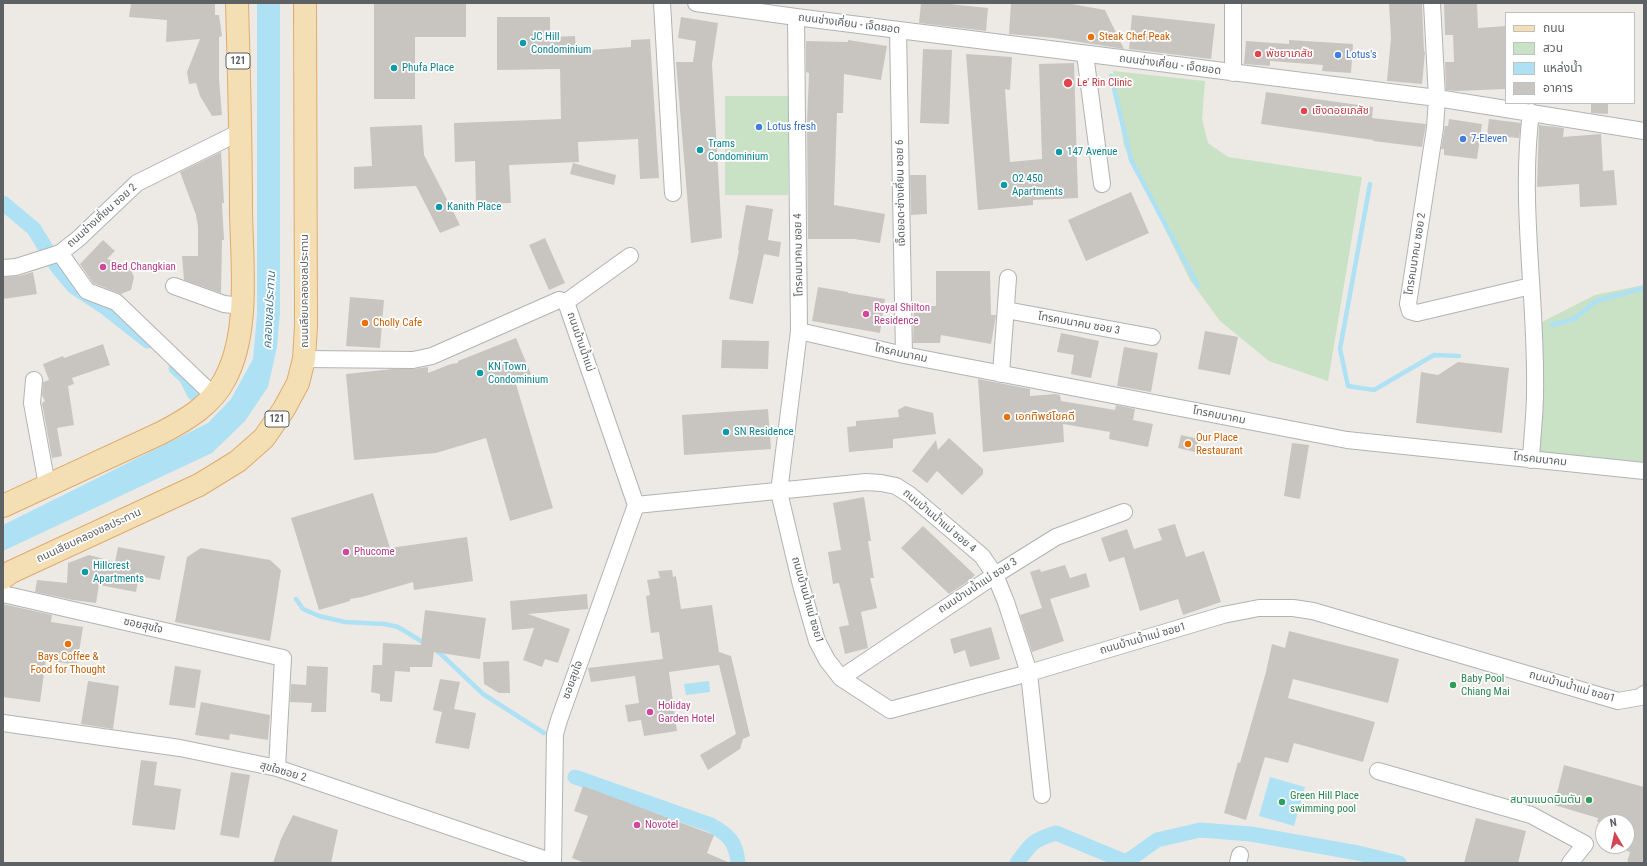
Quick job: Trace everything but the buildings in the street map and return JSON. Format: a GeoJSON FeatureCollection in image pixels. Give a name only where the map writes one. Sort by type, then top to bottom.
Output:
{"type":"FeatureCollection","features":[{"type":"Feature","properties":{"kind":"main road","name":"121"},"geometry":{"type":"LineString","coordinates":[[3,506],[185,421],[204,407],[225,380],[233,362],[239,342],[242,306],[237,3]]}},
{"type":"Feature","properties":{"kind":"main road","name":"ถนนเลียบคลองชลประทาน"},"geometry":{"type":"LineString","coordinates":[[6,570],[198,485],[238,461],[264,438],[284,409],[298,383],[304,359],[306,326],[305,3]]}},
{"type":"Feature","properties":{"kind":"street"},"geometry":{"type":"LineString","coordinates":[[662,3],[673,193]]}},
{"type":"Feature","properties":{"kind":"street","name":"ถนนช่างเคี่ยน - เจ็ดยอด"},"geometry":{"type":"LineString","coordinates":[[702,3],[796,17],[1437,98],[1644,131]]}},
{"type":"Feature","properties":{"kind":"street"},"geometry":{"type":"LineString","coordinates":[[1233,3],[1233,73]]}},
{"type":"Feature","properties":{"kind":"street"},"geometry":{"type":"LineString","coordinates":[[1432,3],[1437,98]]}},
{"type":"Feature","properties":{"kind":"street","name":"โทรคมนาคม ซอย 4"},"geometry":{"type":"LineString","coordinates":[[779,492],[799,331],[796,17]]}},
{"type":"Feature","properties":{"kind":"street","name":"เจ็ดยอด-ช่างเคี่ยน ซอย 6"},"geometry":{"type":"LineString","coordinates":[[898,30],[904,355]]}},
{"type":"Feature","properties":{"kind":"street"},"geometry":{"type":"LineString","coordinates":[[1085,54],[1102,184]]}},
{"type":"Feature","properties":{"kind":"street","name":"โทรคมนาคม ซอย 2"},"geometry":{"type":"LineString","coordinates":[[1437,98],[1435,128],[1408,304],[1410,311],[1417,313],[1531,286]]}},
{"type":"Feature","properties":{"kind":"street"},"geometry":{"type":"LineString","coordinates":[[1531,112],[1527,146],[1526,191],[1535,393],[1531,460]]}},
{"type":"Feature","properties":{"kind":"street","name":"ถนนช่างเคี่ยน ซอย 2"},"geometry":{"type":"LineString","coordinates":[[3,268],[16,267],[54,256],[78,239],[137,183],[240,132]]}},
{"type":"Feature","properties":{"kind":"street"},"geometry":{"type":"LineString","coordinates":[[54,256],[87,291],[116,302],[214,396]]}},
{"type":"Feature","properties":{"kind":"street"},"geometry":{"type":"LineString","coordinates":[[566,302],[630,256]]}},
{"type":"Feature","properties":{"kind":"street"},"geometry":{"type":"LineString","coordinates":[[1001,374],[1008,278]]}},
{"type":"Feature","properties":{"kind":"street"},"geometry":{"type":"LineString","coordinates":[[174,286],[224,304],[242,306]]}},
{"type":"Feature","properties":{"kind":"street","name":"ถนนบ้านน้ำแม่"},"geometry":{"type":"LineString","coordinates":[[304,359],[413,360],[432,356],[559,300],[566,302],[636,505]]}},
{"type":"Feature","properties":{"kind":"street","name":"โทรคมนาคม ซอย 3"},"geometry":{"type":"LineString","coordinates":[[1006,310],[1152,337]]}},
{"type":"Feature","properties":{"kind":"street","name":"โทรคมนาคม"},"geometry":{"type":"LineString","coordinates":[[799,331],[904,355],[1347,440],[1644,471]]}},
{"type":"Feature","properties":{"kind":"street"},"geometry":{"type":"LineString","coordinates":[[34,380],[32,403],[47,485]]}},
{"type":"Feature","properties":{"kind":"street","name":"ถนนบ้านน้ำแม่ ซอย 4"},"geometry":{"type":"LineString","coordinates":[[779,492],[866,482],[896,486],[910,495],[982,556],[994,575],[1006,602],[1029,673],[1042,795]]}},
{"type":"Feature","properties":{"kind":"street"},"geometry":{"type":"LineString","coordinates":[[636,505],[779,492]]}},
{"type":"Feature","properties":{"kind":"street","name":"ถนนบ้านน้ำแม่ ซอย1"},"geometry":{"type":"LineString","coordinates":[[779,492],[801,585],[817,640],[827,660],[841,678],[890,710],[1029,673],[1223,615],[1259,608],[1293,608],[1313,611],[1618,701],[1641,697],[1644,694]]}},
{"type":"Feature","properties":{"kind":"street","name":"ซอยสุขใจ"},"geometry":{"type":"LineString","coordinates":[[553,862],[555,748],[557,727],[636,505]]}},
{"type":"Feature","properties":{"kind":"street","name":"ถนนบ้านน้ำแม่ ซอย 3"},"geometry":{"type":"LineString","coordinates":[[841,678],[994,575],[1056,537],[1124,512]]}},
{"type":"Feature","properties":{"kind":"street","name":"ซอยสุขใจ"},"geometry":{"type":"LineString","coordinates":[[3,594],[283,658],[277,768]]}},
{"type":"Feature","properties":{"kind":"street","name":"สุขใจซอย 2"},"geometry":{"type":"LineString","coordinates":[[3,723],[180,748],[277,768],[553,862]]}},
{"type":"Feature","properties":{"kind":"street"},"geometry":{"type":"LineString","coordinates":[[1378,771],[1531,815],[1585,844],[1570,863]]}},
{"type":"Feature","properties":{"kind":"green space"},"geometry":{"type":"Polygon","coordinates":[[[1113,71],[1205,81],[1202,119],[1208,143],[1228,157],[1362,177],[1328,381],[1269,361],[1220,321],[1190,280],[1124,146],[1113,71]]]}},
{"type":"Feature","properties":{"kind":"green space"},"geometry":{"type":"Polygon","coordinates":[[[725,96],[788,96],[788,195],[725,195],[725,96]]]}},
{"type":"Feature","properties":{"kind":"green space"},"geometry":{"type":"Polygon","coordinates":[[[1644,285],[1644,462],[1537,453],[1540,323],[1595,295],[1644,285]]]}},
{"type":"Feature","properties":{"kind":"water","name":"คลองชลประทาน"},"geometry":{"type":"Polygon","coordinates":[[[257,3],[280,3],[280,313],[277,347],[268,387],[245,421],[212,453],[3,551],[3,525],[208,423],[231,399],[253,359],[257,315],[257,3]]]}},
{"type":"Feature","properties":{"kind":"water"},"geometry":{"type":"Polygon","coordinates":[[[709,681],[710,692],[686,695],[684,684],[709,681]]]}},
{"type":"Feature","properties":{"kind":"water","name":"Green Hill Place swimming pool"},"geometry":{"type":"Polygon","coordinates":[[[1270,777],[1305,787],[1294,826],[1259,816],[1270,777]]]}},
{"type":"Feature","properties":{"kind":"waterway"},"geometry":{"type":"LineString","coordinates":[[1111,76],[1131,160],[1198,286]]}},
{"type":"Feature","properties":{"kind":"waterway"},"geometry":{"type":"LineString","coordinates":[[1370,184],[1340,349],[1348,386],[1374,390],[1434,355],[1459,356]]}},
{"type":"Feature","properties":{"kind":"waterway"},"geometry":{"type":"LineString","coordinates":[[3,203],[34,229],[58,268],[74,287],[106,308],[148,341]]}},
{"type":"Feature","properties":{"kind":"waterway"},"geometry":{"type":"LineString","coordinates":[[1552,325],[1574,319],[1596,301],[1644,288]]}},
{"type":"Feature","properties":{"kind":"waterway"},"geometry":{"type":"LineString","coordinates":[[176,368],[186,377],[194,393]]}},
{"type":"Feature","properties":{"kind":"waterway"},"geometry":{"type":"LineString","coordinates":[[296,599],[303,609],[319,616],[345,622],[384,624],[398,627],[426,644]]}},
{"type":"Feature","properties":{"kind":"waterway"},"geometry":{"type":"LineString","coordinates":[[434,649],[483,694],[544,733]]}},
{"type":"Feature","properties":{"kind":"waterway"},"geometry":{"type":"LineString","coordinates":[[575,777],[711,825],[723,832],[733,844],[738,863]]}},
{"type":"Feature","properties":{"kind":"waterway"},"geometry":{"type":"LineString","coordinates":[[1017,863],[1033,843],[1056,833],[1126,862],[1157,840],[1200,830],[1251,834],[1358,853],[1399,863]]}},
{"type":"Feature","properties":{"kind":"place","name":"Steak Chef Peak"},"geometry":{"type":"Point","coordinates":[1091,37]}},
{"type":"Feature","properties":{"kind":"place","name":"JC Hill Condominium"},"geometry":{"type":"Point","coordinates":[523,43]}},
{"type":"Feature","properties":{"kind":"place","name":"พัชยาเภสัช"},"geometry":{"type":"Point","coordinates":[1258,54]}},
{"type":"Feature","properties":{"kind":"place","name":"Lotus's"},"geometry":{"type":"Point","coordinates":[1338,55]}},
{"type":"Feature","properties":{"kind":"place","name":"Phufa Place"},"geometry":{"type":"Point","coordinates":[394,68]}},
{"type":"Feature","properties":{"kind":"place","name":"Le' Rin Clinic"},"geometry":{"type":"Point","coordinates":[1068,83]}},
{"type":"Feature","properties":{"kind":"place","name":"เชิงดอยเภสัช"},"geometry":{"type":"Point","coordinates":[1304,111]}},
{"type":"Feature","properties":{"kind":"place","name":"Lotus fresh"},"geometry":{"type":"Point","coordinates":[759,127]}},
{"type":"Feature","properties":{"kind":"place","name":"7-Eleven"},"geometry":{"type":"Point","coordinates":[1463,139]}},
{"type":"Feature","properties":{"kind":"place","name":"Trams Condominium"},"geometry":{"type":"Point","coordinates":[700,150]}},
{"type":"Feature","properties":{"kind":"place","name":"147 Avenue"},"geometry":{"type":"Point","coordinates":[1059,152]}},
{"type":"Feature","properties":{"kind":"place","name":"O2 450 Apartments"},"geometry":{"type":"Point","coordinates":[1004,185]}},
{"type":"Feature","properties":{"kind":"place","name":"Kanith Place"},"geometry":{"type":"Point","coordinates":[439,207]}},
{"type":"Feature","properties":{"kind":"place","name":"Bed Changkian"},"geometry":{"type":"Point","coordinates":[103,267]}},
{"type":"Feature","properties":{"kind":"place","name":"Royal Shilton Residence"},"geometry":{"type":"Point","coordinates":[866,314]}},
{"type":"Feature","properties":{"kind":"place","name":"Cholly Cafe"},"geometry":{"type":"Point","coordinates":[365,323]}},
{"type":"Feature","properties":{"kind":"place","name":"KN Town Condominium"},"geometry":{"type":"Point","coordinates":[480,373]}},
{"type":"Feature","properties":{"kind":"place","name":"เอกทิพย์โชคดี"},"geometry":{"type":"Point","coordinates":[1007,417]}},
{"type":"Feature","properties":{"kind":"place","name":"SN Residence"},"geometry":{"type":"Point","coordinates":[726,432]}},
{"type":"Feature","properties":{"kind":"place","name":"Our Place Restaurant"},"geometry":{"type":"Point","coordinates":[1188,444]}},
{"type":"Feature","properties":{"kind":"place","name":"Phucome"},"geometry":{"type":"Point","coordinates":[346,552]}},
{"type":"Feature","properties":{"kind":"place","name":"Hillcrest Apartments"},"geometry":{"type":"Point","coordinates":[85,572]}},
{"type":"Feature","properties":{"kind":"place","name":"Bays Coffee & Food for Thought"},"geometry":{"type":"Point","coordinates":[68,644]}},
{"type":"Feature","properties":{"kind":"place","name":"Baby Pool Chiang Mai"},"geometry":{"type":"Point","coordinates":[1453,685]}},
{"type":"Feature","properties":{"kind":"place","name":"Holiday Garden Hotel"},"geometry":{"type":"Point","coordinates":[650,712]}},
{"type":"Feature","properties":{"kind":"place","name":"สนามแบดมินตัน"},"geometry":{"type":"Point","coordinates":[1589,800]}},
{"type":"Feature","properties":{"kind":"place","name":"Green Hill Place swimming pool"},"geometry":{"type":"Point","coordinates":[1282,802]}},
{"type":"Feature","properties":{"kind":"place","name":"Novotel"},"geometry":{"type":"Point","coordinates":[637,825]}}]}
